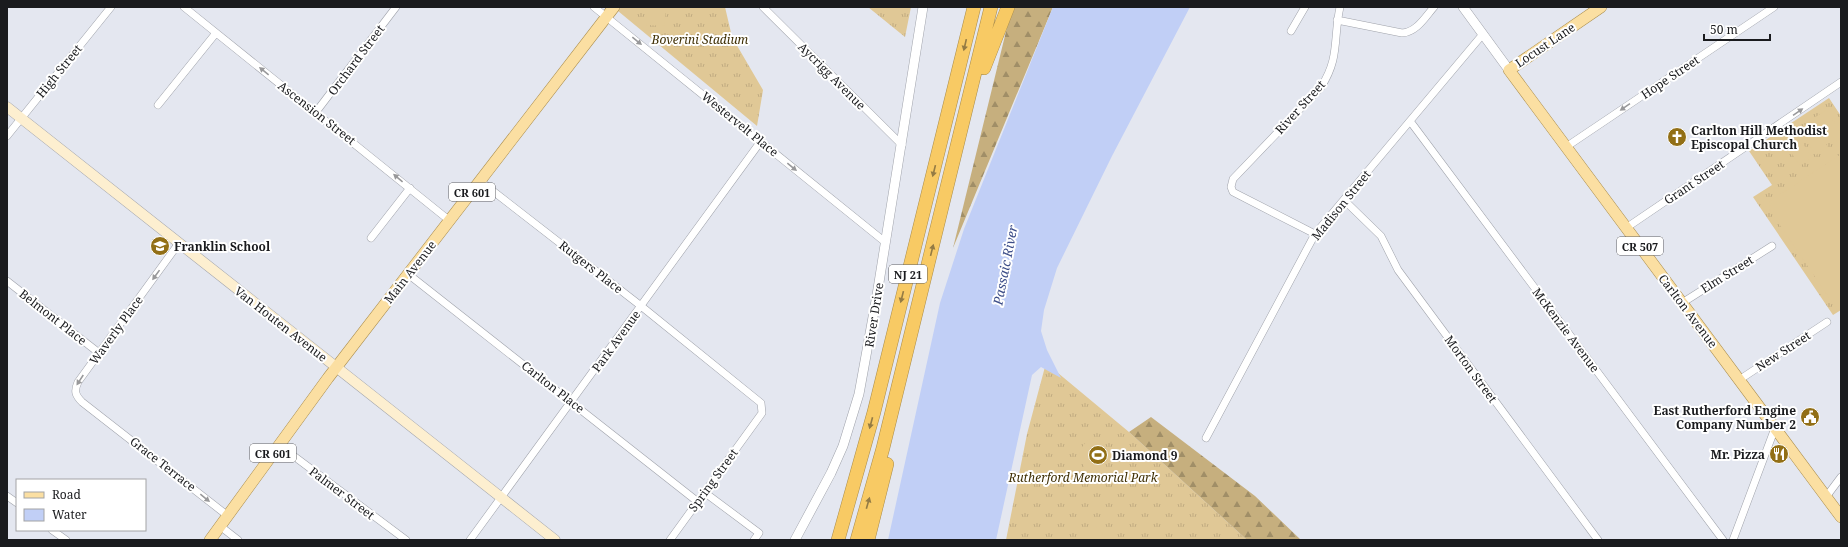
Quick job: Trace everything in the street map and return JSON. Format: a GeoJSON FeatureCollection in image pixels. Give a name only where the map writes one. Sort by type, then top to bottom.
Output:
{"type":"FeatureCollection","features":[{"type":"Feature","properties":{"kind":"highway","name":"NJ 21"},"geometry":{"type":"LineString","coordinates":[[838,540],[874,412],[974,7]]}},
{"type":"Feature","properties":{"kind":"highway","name":"NJ 21"},"geometry":{"type":"LineString","coordinates":[[857,540],[883,448],[991,7]]}},
{"type":"Feature","properties":{"kind":"highway"},"geometry":{"type":"LineString","coordinates":[[967,110],[1008,7]]}},
{"type":"Feature","properties":{"kind":"highway"},"geometry":{"type":"LineString","coordinates":[[868,540],[889,452],[906,355]]}},
{"type":"Feature","properties":{"kind":"main road","name":"Main Avenue"},"geometry":{"type":"LineString","coordinates":[[210,540],[336,367],[614,7]]}},
{"type":"Feature","properties":{"kind":"main road","name":"Locust Lane"},"geometry":{"type":"LineString","coordinates":[[1509,70],[1601,7]]}},
{"type":"Feature","properties":{"kind":"main road","name":"Carlton Avenue"},"geometry":{"type":"LineString","coordinates":[[1509,70],[1841,518]]}},
{"type":"Feature","properties":{"kind":"main road","name":"Van Houten Avenue"},"geometry":{"type":"LineString","coordinates":[[7,107],[555,540]]}},
{"type":"Feature","properties":{"kind":"street","name":"High Street"},"geometry":{"type":"LineString","coordinates":[[7,136],[111,7]]}},
{"type":"Feature","properties":{"kind":"street","name":"Ascension Street"},"geometry":{"type":"LineString","coordinates":[[184,7],[450,221]]}},
{"type":"Feature","properties":{"kind":"street","name":"Orchard Street"},"geometry":{"type":"LineString","coordinates":[[316,112],[396,7]]}},
{"type":"Feature","properties":{"kind":"street","name":"Westervelt Place"},"geometry":{"type":"LineString","coordinates":[[594,7],[885,242]]}},
{"type":"Feature","properties":{"kind":"street","name":"Aycrigg Avenue"},"geometry":{"type":"LineString","coordinates":[[763,7],[902,145]]}},
{"type":"Feature","properties":{"kind":"street","name":"River Drive"},"geometry":{"type":"LineString","coordinates":[[795,540],[831,473],[852,418],[866,363],[923,7]]}},
{"type":"Feature","properties":{"kind":"street"},"geometry":{"type":"LineString","coordinates":[[1291,31],[1305,7]]}},
{"type":"Feature","properties":{"kind":"street","name":"River Street"},"geometry":{"type":"LineString","coordinates":[[1316,234],[1233,192],[1231,186],[1233,179],[1321,87],[1329,74],[1335,57],[1337,20],[1340,7]]}},
{"type":"Feature","properties":{"kind":"street"},"geometry":{"type":"LineString","coordinates":[[1337,20],[1402,33],[1409,32],[1417,27],[1434,7]]}},
{"type":"Feature","properties":{"kind":"street","name":"Carlton Avenue"},"geometry":{"type":"LineString","coordinates":[[1463,7],[1509,70]]}},
{"type":"Feature","properties":{"kind":"street","name":"Hope Street"},"geometry":{"type":"LineString","coordinates":[[1566,147],[1774,7]]}},
{"type":"Feature","properties":{"kind":"street"},"geometry":{"type":"LineString","coordinates":[[158,105],[216,33]]}},
{"type":"Feature","properties":{"kind":"street","name":"Madison Street"},"geometry":{"type":"LineString","coordinates":[[1206,438],[1316,234],[1483,34]]}},
{"type":"Feature","properties":{"kind":"street","name":"Grant Street"},"geometry":{"type":"LineString","coordinates":[[1626,228],[1841,82]]}},
{"type":"Feature","properties":{"kind":"street","name":"McKenzie Avenue"},"geometry":{"type":"LineString","coordinates":[[1410,121],[1722,540]]}},
{"type":"Feature","properties":{"kind":"street","name":"Park Avenue"},"geometry":{"type":"LineString","coordinates":[[470,540],[761,141]]}},
{"type":"Feature","properties":{"kind":"street","name":"Rutgers Place"},"geometry":{"type":"LineString","coordinates":[[480,181],[759,400],[762,406],[762,413],[757,420]]}},
{"type":"Feature","properties":{"kind":"street"},"geometry":{"type":"LineString","coordinates":[[371,238],[410,188]]}},
{"type":"Feature","properties":{"kind":"street","name":"Morton Street"},"geometry":{"type":"LineString","coordinates":[[1344,200],[1381,236],[1398,270],[1598,540]]}},
{"type":"Feature","properties":{"kind":"street","name":"Waverly Place"},"geometry":{"type":"LineString","coordinates":[[97,413],[78,398],[75,391],[78,382],[179,244]]}},
{"type":"Feature","properties":{"kind":"street","name":"Elm Street"},"geometry":{"type":"LineString","coordinates":[[1682,302],[1772,246]]}},
{"type":"Feature","properties":{"kind":"street","name":"Carlton Place"},"geometry":{"type":"LineString","coordinates":[[408,274],[698,502]]}},
{"type":"Feature","properties":{"kind":"street","name":"Belmont Place"},"geometry":{"type":"LineString","coordinates":[[7,281],[99,353]]}},
{"type":"Feature","properties":{"kind":"street","name":"New Street"},"geometry":{"type":"LineString","coordinates":[[1739,380],[1827,322]]}},
{"type":"Feature","properties":{"kind":"street","name":"Grace Terrace"},"geometry":{"type":"LineString","coordinates":[[97,413],[228,516]]}},
{"type":"Feature","properties":{"kind":"street","name":"Spring Street"},"geometry":{"type":"LineString","coordinates":[[670,540],[757,420]]}},
{"type":"Feature","properties":{"kind":"street"},"geometry":{"type":"LineString","coordinates":[[1733,540],[1775,428]]}},
{"type":"Feature","properties":{"kind":"street","name":"Palmer Street"},"geometry":{"type":"LineString","coordinates":[[279,445],[406,540]]}},
{"type":"Feature","properties":{"kind":"street"},"geometry":{"type":"LineString","coordinates":[[1826,497],[1841,477]]}},
{"type":"Feature","properties":{"kind":"street"},"geometry":{"type":"LineString","coordinates":[[704,492],[759,533],[754,540]]}},
{"type":"Feature","properties":{"kind":"street"},"geometry":{"type":"LineString","coordinates":[[7,496],[16,502]]}},
{"type":"Feature","properties":{"kind":"street"},"geometry":{"type":"LineString","coordinates":[[220,526],[238,540]]}},
{"type":"Feature","properties":{"kind":"street"},"geometry":{"type":"LineString","coordinates":[[53,531],[66,540]]}},
{"type":"Feature","properties":{"kind":"green space","name":"Boverini Stadium"},"geometry":{"type":"Polygon","coordinates":[[[621,7],[725,7],[732,37],[763,90],[757,126],[618,11],[621,7]]]}},
{"type":"Feature","properties":{"kind":"green space"},"geometry":{"type":"Polygon","coordinates":[[[647,7],[666,7],[664,26],[646,25],[647,7]]]}},
{"type":"Feature","properties":{"kind":"green space"},"geometry":{"type":"Polygon","coordinates":[[[868,7],[911,7],[905,37],[868,7]]]}},
{"type":"Feature","properties":{"kind":"green space"},"geometry":{"type":"Polygon","coordinates":[[[1012,7],[1053,7],[953,248],[1012,7]]]}},
{"type":"Feature","properties":{"kind":"green space"},"geometry":{"type":"Polygon","coordinates":[[[1829,98],[1841,116],[1841,310],[1833,315],[1753,197],[1772,185],[1749,151],[1829,98]]]}},
{"type":"Feature","properties":{"kind":"green space"},"geometry":{"type":"Polygon","coordinates":[[[1826,110],[1841,132],[1841,138],[1832,144],[1814,118],[1826,110]]]}},
{"type":"Feature","properties":{"kind":"green space"},"geometry":{"type":"Polygon","coordinates":[[[1811,121],[1828,147],[1816,155],[1799,129],[1811,121]]]}},
{"type":"Feature","properties":{"kind":"green space"},"geometry":{"type":"Polygon","coordinates":[[[1795,132],[1812,157],[1800,166],[1783,140],[1795,132]]]}},
{"type":"Feature","properties":{"kind":"green space"},"geometry":{"type":"Polygon","coordinates":[[[1841,154],[1841,309],[1838,311],[1769,209],[1770,201],[1841,154]]]}},
{"type":"Feature","properties":{"kind":"green space","name":"Rutherford Memorial Park"},"geometry":{"type":"Polygon","coordinates":[[[1046,363],[1129,432],[1247,540],[1006,540],[1027,434],[1046,363]]]}},
{"type":"Feature","properties":{"kind":"green space"},"geometry":{"type":"Polygon","coordinates":[[[1151,417],[1255,496],[1301,540],[1247,540],[1129,432],[1151,417]]]}},
{"type":"Feature","properties":{"kind":"green space","name":"Diamond 9"},"geometry":{"type":"Polygon","coordinates":[[[1095,438],[1107,448],[1117,451],[1116,456],[1109,458],[1097,470],[1085,470],[1079,453],[1085,443],[1095,438]]]}},
{"type":"Feature","properties":{"kind":"green space"},"geometry":{"type":"Polygon","coordinates":[[[1096,527],[1101,531],[1106,540],[1083,540],[1087,530],[1096,527]]]}},
{"type":"Feature","properties":{"kind":"water","name":"Passaic River"},"geometry":{"type":"Polygon","coordinates":[[[1053,7],[1190,7],[1112,156],[1057,268],[1044,310],[1041,331],[1047,350],[1061,378],[1041,367],[1032,375],[996,540],[888,540],[940,303],[964,229],[1053,7]]]}},
{"type":"Feature","properties":{"kind":"place","name":"Carlton Hill Methodist Episcopal Church"},"geometry":{"type":"Point","coordinates":[1677,137]}},
{"type":"Feature","properties":{"kind":"place","name":"Franklin School"},"geometry":{"type":"Point","coordinates":[160,246]}},
{"type":"Feature","properties":{"kind":"place","name":"East Rutherford Engine Company Number 2"},"geometry":{"type":"Point","coordinates":[1810,417]}},
{"type":"Feature","properties":{"kind":"place","name":"Mr. Pizza"},"geometry":{"type":"Point","coordinates":[1779,454]}},
{"type":"Feature","properties":{"kind":"place","name":"Diamond 9"},"geometry":{"type":"Point","coordinates":[1098,455]}}]}
